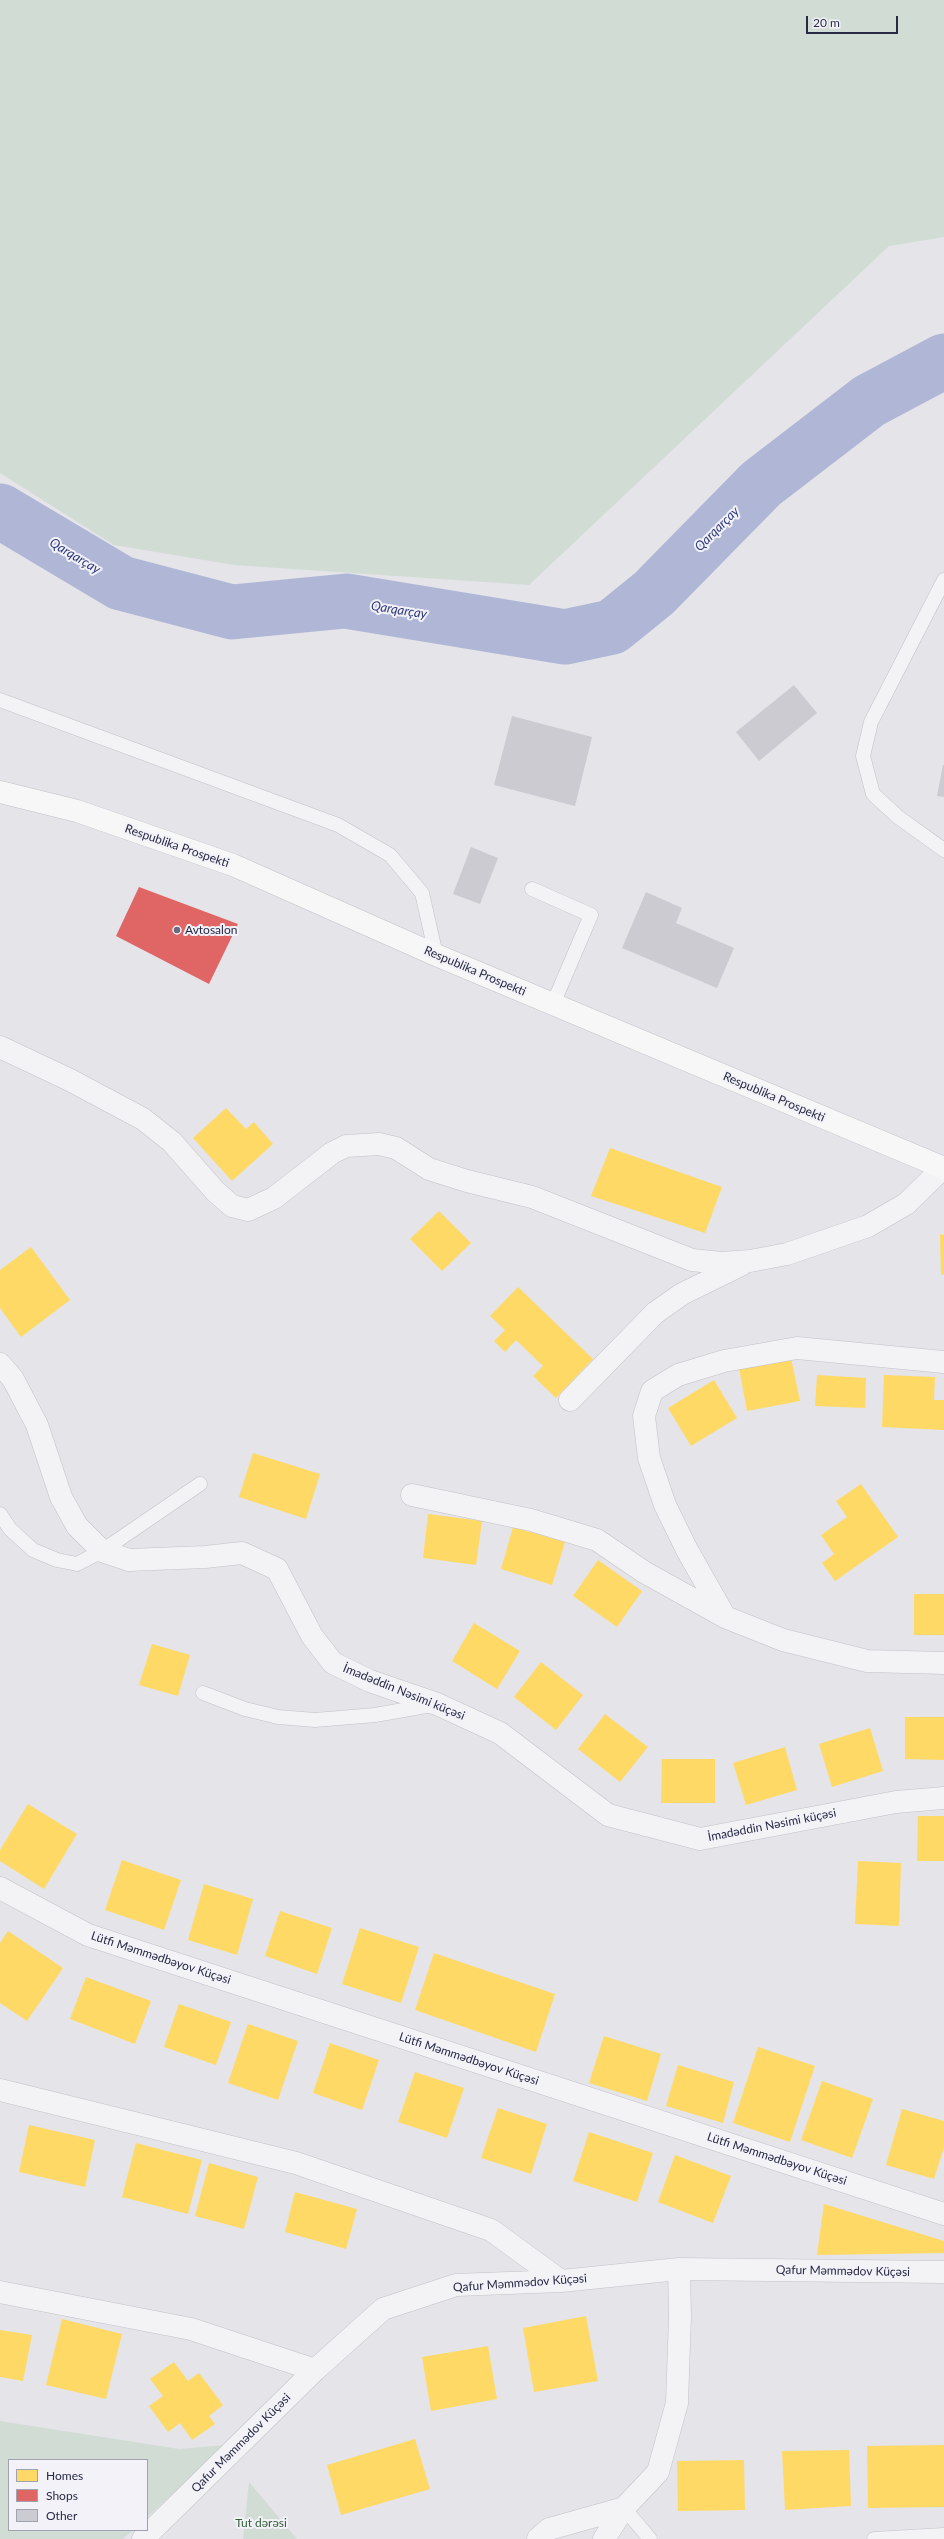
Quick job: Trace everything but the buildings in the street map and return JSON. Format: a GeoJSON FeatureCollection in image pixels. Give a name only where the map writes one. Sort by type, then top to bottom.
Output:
{"type":"FeatureCollection","features":[{"type":"Feature","properties":{"kind":"main road","name":"Respublika Prospekti"},"geometry":{"type":"LineString","coordinates":[[0,792],[77,811],[233,865],[436,955],[943,1168]]}},
{"type":"Feature","properties":{"kind":"street"},"geometry":{"type":"LineString","coordinates":[[0,1047],[45,1067],[143,1118],[172,1142],[215,1192],[232,1206],[248,1210],[263,1205],[332,1153],[346,1146],[378,1144],[396,1148],[429,1169],[467,1181],[532,1197],[692,1260],[721,1263],[750,1261],[787,1254],[868,1226],[906,1204],[943,1168]]}},
{"type":"Feature","properties":{"kind":"street"},"geometry":{"type":"LineString","coordinates":[[570,1400],[655,1313],[682,1294],[750,1261]]}},
{"type":"Feature","properties":{"kind":"street"},"geometry":{"type":"LineString","coordinates":[[725,1617],[687,1550],[660,1491],[649,1458],[644,1416],[652,1391],[678,1375],[724,1361],[797,1348],[944,1362]]}},
{"type":"Feature","properties":{"kind":"street","name":"İmadəddin Nəsimi küçəsi"},"geometry":{"type":"LineString","coordinates":[[0,1364],[13,1380],[37,1425],[60,1497],[77,1526],[102,1551],[129,1560],[205,1557],[242,1553],[277,1569],[312,1636],[333,1664],[370,1681],[437,1704],[500,1733],[608,1815],[700,1839],[896,1802],[944,1798]]}},
{"type":"Feature","properties":{"kind":"street"},"geometry":{"type":"LineString","coordinates":[[412,1495],[531,1520],[597,1540],[644,1572],[725,1617],[783,1640],[867,1661],[944,1663]]}},
{"type":"Feature","properties":{"kind":"street","name":"Lütfi Məmmədbəyov Küçəsi"},"geometry":{"type":"LineString","coordinates":[[0,1888],[88,1935],[944,2214]]}},
{"type":"Feature","properties":{"kind":"street"},"geometry":{"type":"LineString","coordinates":[[0,2090],[304,2166],[491,2230],[561,2281]]}},
{"type":"Feature","properties":{"kind":"street"},"geometry":{"type":"LineString","coordinates":[[604,2539],[624,2508],[658,2472],[677,2403],[680,2316],[679,2269]]}},
{"type":"Feature","properties":{"kind":"street","name":"Qafur Məmmədov Küçəsi"},"geometry":{"type":"LineString","coordinates":[[143,2539],[315,2370],[383,2308],[456,2285],[561,2281],[679,2269],[944,2272]]}},
{"type":"Feature","properties":{"kind":"street"},"geometry":{"type":"LineString","coordinates":[[0,2292],[191,2329],[315,2370]]}},
{"type":"Feature","properties":{"kind":"street"},"geometry":{"type":"LineString","coordinates":[[538,2539],[549,2529],[624,2508]]}},
{"type":"Feature","properties":{"kind":"lane"},"geometry":{"type":"LineString","coordinates":[[944,580],[870,722],[863,756],[873,794],[898,817],[944,850]]}},
{"type":"Feature","properties":{"kind":"lane"},"geometry":{"type":"LineString","coordinates":[[0,700],[338,825],[390,855],[422,893],[436,955]]}},
{"type":"Feature","properties":{"kind":"lane"},"geometry":{"type":"LineString","coordinates":[[532,889],[591,915],[553,1004]]}},
{"type":"Feature","properties":{"kind":"lane"},"geometry":{"type":"LineString","coordinates":[[0,1514],[10,1529],[33,1550],[57,1560],[77,1564],[102,1551],[200,1484]]}},
{"type":"Feature","properties":{"kind":"lane"},"geometry":{"type":"LineString","coordinates":[[203,1693],[245,1709],[278,1716],[315,1720],[375,1715],[437,1704]]}},
{"type":"Feature","properties":{"kind":"lane"},"geometry":{"type":"LineString","coordinates":[[624,2508],[650,2539]]}},
{"type":"Feature","properties":{"kind":"lane"},"geometry":{"type":"LineString","coordinates":[[874,2539],[944,2535]]}},
{"type":"Feature","properties":{"kind":"green space"},"geometry":{"type":"Polygon","coordinates":[[[0,0],[944,0],[944,237],[889,246],[529,585],[234,565],[114,545],[0,473],[0,0]]]}},
{"type":"Feature","properties":{"kind":"green space"},"geometry":{"type":"Polygon","coordinates":[[[0,2421],[179,2449],[226,2445],[148,2516],[148,2459],[8,2459],[8,2531],[132,2531],[123,2539],[0,2539],[0,2421]]]}},
{"type":"Feature","properties":{"kind":"green space","name":"Tut dərəsi"},"geometry":{"type":"Polygon","coordinates":[[[249,2482],[297,2539],[243,2539],[249,2482]]]}},
{"type":"Feature","properties":{"kind":"waterway","name":"Qarqarçay"},"geometry":{"type":"LineString","coordinates":[[0,511],[121,583],[232,612],[346,601],[565,637],[612,627],[654,593],[761,484],[869,401],[944,361]]}},
{"type":"Feature","properties":{"kind":"place","name":"Avtosalon"},"geometry":{"type":"Point","coordinates":[177,930]}}]}
